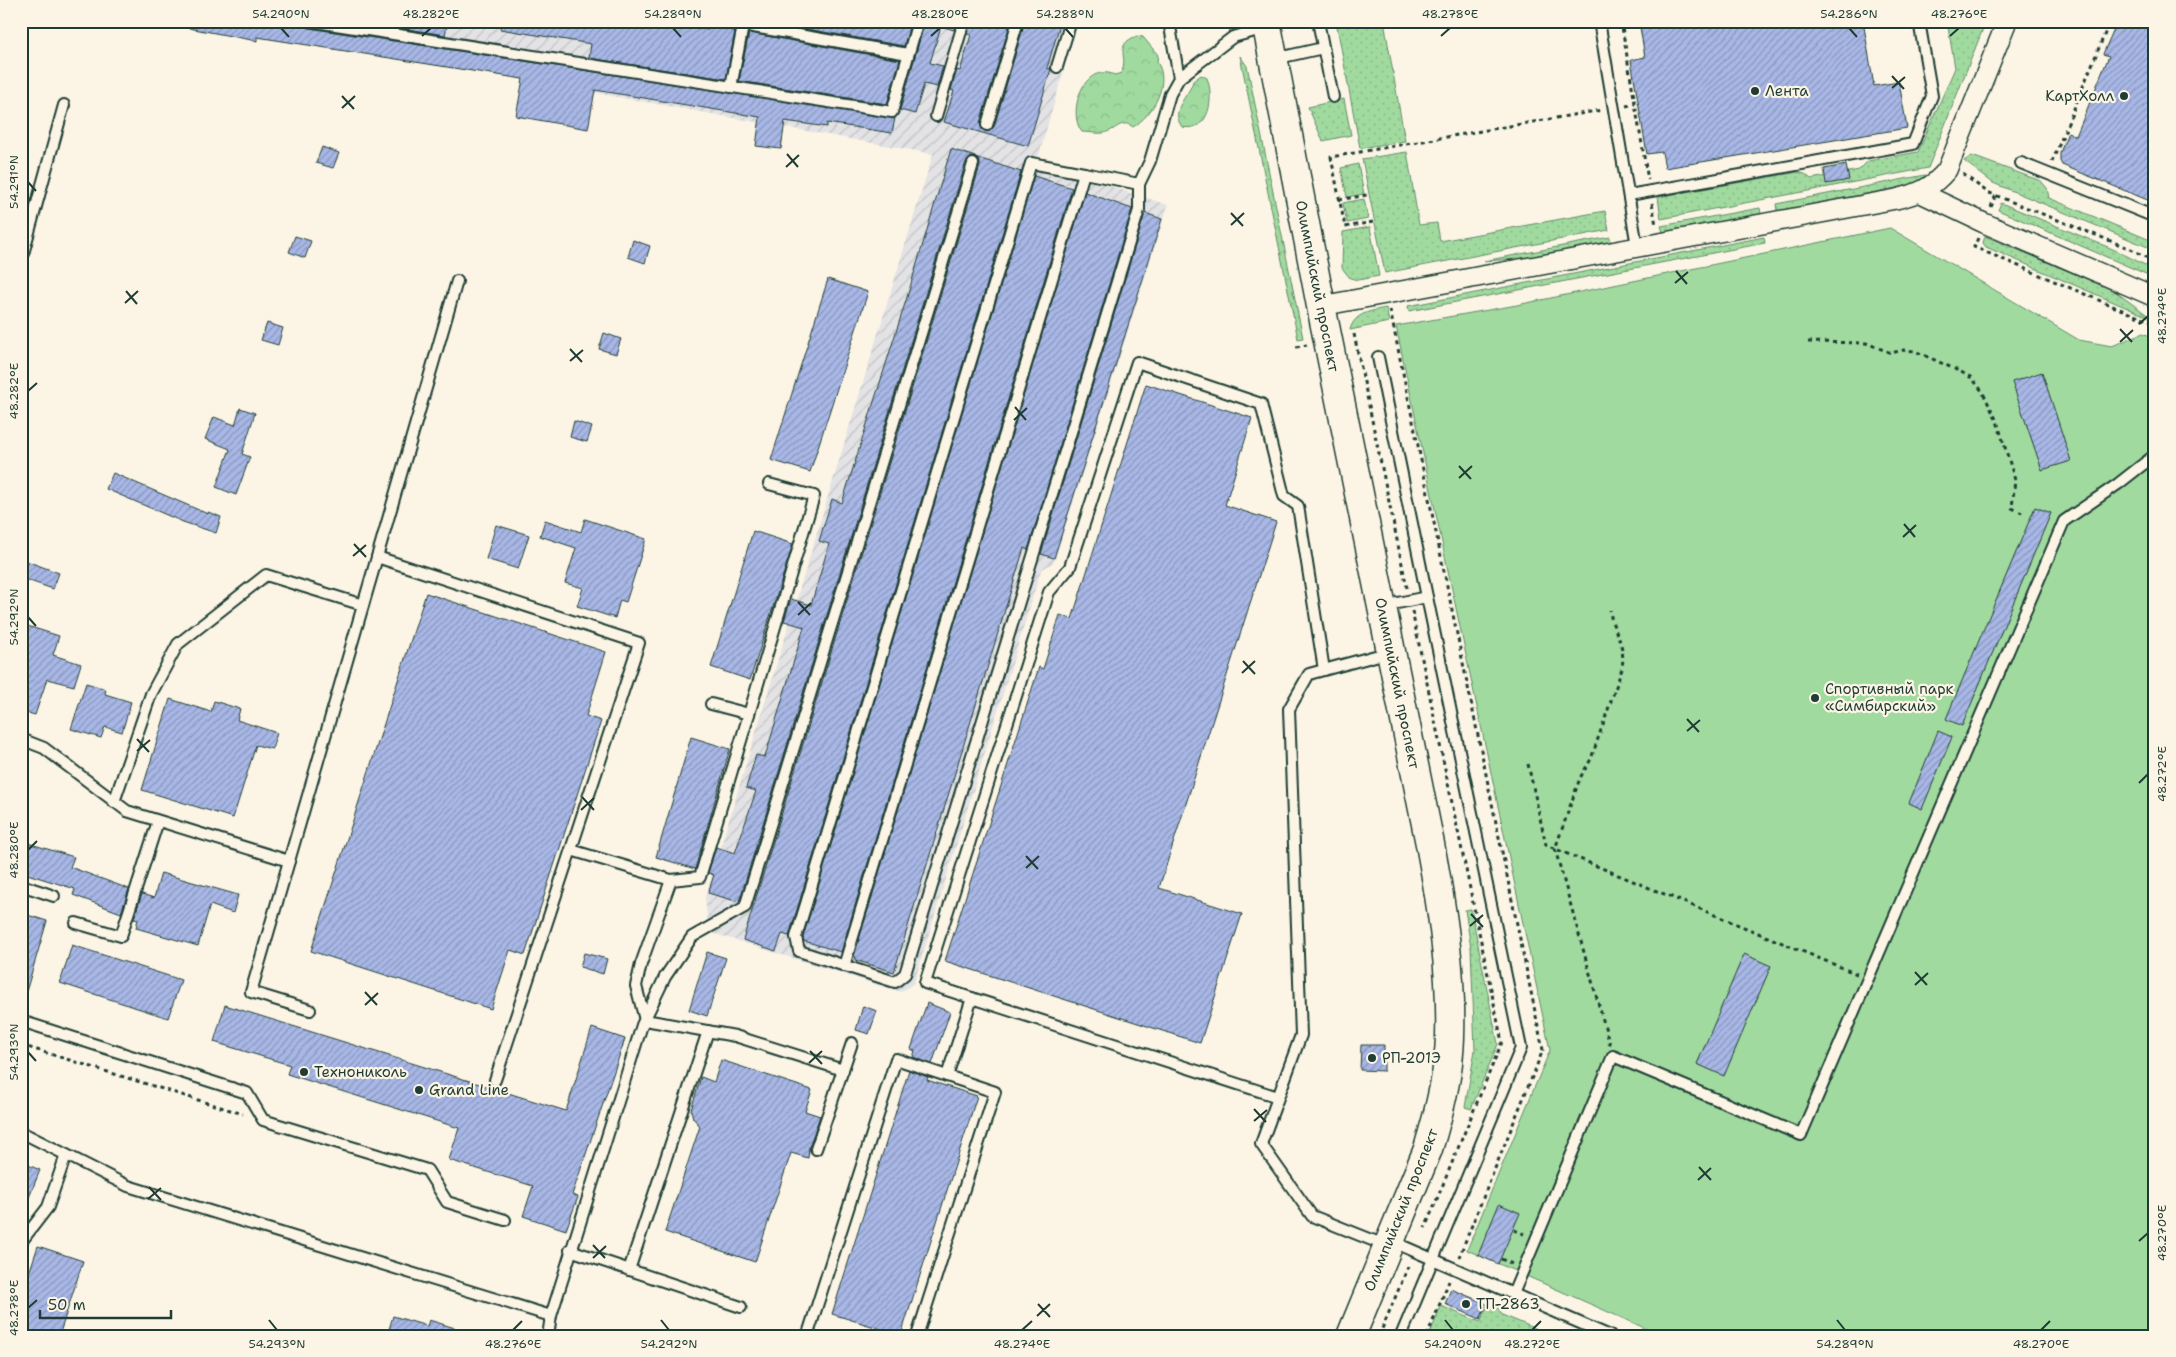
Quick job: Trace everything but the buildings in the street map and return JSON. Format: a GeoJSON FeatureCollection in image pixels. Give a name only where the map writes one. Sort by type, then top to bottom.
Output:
{"type":"FeatureCollection","features":[{"type":"Feature","properties":{"kind":"street"},"geometry":{"type":"LineString","coordinates":[[1320,306],[1921,193],[1936,183],[1948,167],[2007,21]]}},
{"type":"Feature","properties":{"kind":"street","name":"Олимпийский проспект"},"geometry":{"type":"LineString","coordinates":[[1267,24],[1320,306],[1444,921],[1449,968],[1450,1037],[1446,1078],[1437,1118],[1428,1149],[1351,1336]]}},
{"type":"Feature","properties":{"kind":"street"},"geometry":{"type":"LineString","coordinates":[[1921,193],[2155,297]]}},
{"type":"Feature","properties":{"kind":"lane"},"geometry":{"type":"LineString","coordinates":[[310,21],[892,112],[918,21]]}},
{"type":"Feature","properties":{"kind":"lane"},"geometry":{"type":"LineString","coordinates":[[719,21],[744,23],[908,54]]}},
{"type":"Feature","properties":{"kind":"lane"},"geometry":{"type":"LineString","coordinates":[[936,116],[964,21]]}},
{"type":"Feature","properties":{"kind":"lane"},"geometry":{"type":"LineString","coordinates":[[987,125],[1018,21]]}},
{"type":"Feature","properties":{"kind":"lane"},"geometry":{"type":"LineString","coordinates":[[1057,67],[1071,21]]}},
{"type":"Feature","properties":{"kind":"lane"},"geometry":{"type":"LineString","coordinates":[[1169,21],[1179,78]]}},
{"type":"Feature","properties":{"kind":"lane"},"geometry":{"type":"LineString","coordinates":[[1318,21],[1333,97]]}},
{"type":"Feature","properties":{"kind":"lane"},"geometry":{"type":"LineString","coordinates":[[1599,21],[1637,246]]}},
{"type":"Feature","properties":{"kind":"lane"},"geometry":{"type":"LineString","coordinates":[[1629,195],[1913,144],[1932,96],[1919,21]]}},
{"type":"Feature","properties":{"kind":"lane"},"geometry":{"type":"LineString","coordinates":[[731,87],[744,23]]}},
{"type":"Feature","properties":{"kind":"lane"},"geometry":{"type":"LineString","coordinates":[[1139,184],[1031,163],[796,937],[799,951],[895,982],[905,974],[1139,210],[1139,184],[1150,160],[1170,94],[1179,78],[1233,37],[1267,24]]}},
{"type":"Feature","properties":{"kind":"lane"},"geometry":{"type":"LineString","coordinates":[[1273,59],[1324,48]]}},
{"type":"Feature","properties":{"kind":"lane"},"geometry":{"type":"LineString","coordinates":[[21,261],[64,105]]}},
{"type":"Feature","properties":{"kind":"lane"},"geometry":{"type":"LineString","coordinates":[[2021,163],[2155,216]]}},
{"type":"Feature","properties":{"kind":"lane"},"geometry":{"type":"LineString","coordinates":[[548,1336],[551,1316],[570,1250],[645,1020],[665,977],[692,937],[744,906],[973,164]]}},
{"type":"Feature","properties":{"kind":"lane"},"geometry":{"type":"LineString","coordinates":[[844,966],[1084,173]]}},
{"type":"Feature","properties":{"kind":"lane"},"geometry":{"type":"LineString","coordinates":[[310,1010],[251,992],[457,281]]}},
{"type":"Feature","properties":{"kind":"lane"},"geometry":{"type":"LineString","coordinates":[[1378,357],[1521,1048],[1401,1336]]}},
{"type":"Feature","properties":{"kind":"lane"},"geometry":{"type":"LineString","coordinates":[[1278,1097],[925,983],[1049,592],[1070,567],[1137,362],[1261,404],[1284,496],[1298,506],[1324,670]]}},
{"type":"Feature","properties":{"kind":"lane"},"geometry":{"type":"LineString","coordinates":[[1513,1294],[1613,1056],[1801,1135],[2064,521],[2155,456]]}},
{"type":"Feature","properties":{"kind":"lane"},"geometry":{"type":"LineString","coordinates":[[571,850],[671,880],[700,877],[814,496],[769,484]]}},
{"type":"Feature","properties":{"kind":"lane"},"geometry":{"type":"LineString","coordinates":[[377,557],[639,644],[495,1080]]}},
{"type":"Feature","properties":{"kind":"lane"},"geometry":{"type":"LineString","coordinates":[[114,802],[151,694],[178,644],[266,575],[363,604]]}},
{"type":"Feature","properties":{"kind":"lane"},"geometry":{"type":"LineString","coordinates":[[1382,606],[1427,597]]}},
{"type":"Feature","properties":{"kind":"lane"},"geometry":{"type":"LineString","coordinates":[[1391,652],[1309,674],[1289,709],[1301,1035],[1261,1144],[1312,1216],[1433,1259],[1610,1336]]}},
{"type":"Feature","properties":{"kind":"lane"},"geometry":{"type":"LineString","coordinates":[[711,704],[749,714]]}},
{"type":"Feature","properties":{"kind":"lane"},"geometry":{"type":"LineString","coordinates":[[21,739],[44,748],[127,811],[289,861]]}},
{"type":"Feature","properties":{"kind":"lane"},"geometry":{"type":"LineString","coordinates":[[76,922],[122,936],[158,821]]}},
{"type":"Feature","properties":{"kind":"lane"},"geometry":{"type":"LineString","coordinates":[[645,1020],[636,986],[641,964],[671,880]]}},
{"type":"Feature","properties":{"kind":"lane"},"geometry":{"type":"LineString","coordinates":[[21,884],[54,896]]}},
{"type":"Feature","properties":{"kind":"lane"},"geometry":{"type":"LineString","coordinates":[[947,1076],[972,998]]}},
{"type":"Feature","properties":{"kind":"lane"},"geometry":{"type":"LineString","coordinates":[[645,1020],[735,1036],[843,1070]]}},
{"type":"Feature","properties":{"kind":"lane"},"geometry":{"type":"LineString","coordinates":[[21,1021],[247,1093],[263,1120],[427,1170],[447,1202],[505,1220]]}},
{"type":"Feature","properties":{"kind":"lane"},"geometry":{"type":"LineString","coordinates":[[629,1270],[708,1031]]}},
{"type":"Feature","properties":{"kind":"lane"},"geometry":{"type":"LineString","coordinates":[[816,1149],[852,1043]]}},
{"type":"Feature","properties":{"kind":"lane"},"geometry":{"type":"LineString","coordinates":[[812,1336],[808,1334],[896,1059],[995,1092],[917,1336]]}},
{"type":"Feature","properties":{"kind":"lane"},"geometry":{"type":"LineString","coordinates":[[21,1132],[128,1186],[551,1316]]}},
{"type":"Feature","properties":{"kind":"lane"},"geometry":{"type":"LineString","coordinates":[[21,1242],[48,1207],[66,1155]]}},
{"type":"Feature","properties":{"kind":"lane"},"geometry":{"type":"LineString","coordinates":[[570,1250],[741,1307]]}},
{"type":"Feature","properties":{"kind":"path"},"geometry":{"type":"LineString","coordinates":[[1621,21],[1656,224]]}},
{"type":"Feature","properties":{"kind":"path"},"geometry":{"type":"LineString","coordinates":[[2047,174],[2110,21]]}},
{"type":"Feature","properties":{"kind":"path"},"geometry":{"type":"LineString","coordinates":[[1372,222],[1344,227],[1331,157],[1635,104]]}},
{"type":"Feature","properties":{"kind":"path"},"geometry":{"type":"LineString","coordinates":[[1948,167],[1960,172],[1987,192],[2131,249],[2155,262]]}},
{"type":"Feature","properties":{"kind":"path"},"geometry":{"type":"LineString","coordinates":[[1340,200],[1367,195]]}},
{"type":"Feature","properties":{"kind":"path"},"geometry":{"type":"LineString","coordinates":[[1808,342],[1866,343],[1891,353],[1904,350],[1915,351],[1972,378],[1982,391],[1997,421],[2015,480],[2012,508],[2022,512]]}},
{"type":"Feature","properties":{"kind":"path"},"geometry":{"type":"LineString","coordinates":[[1296,347],[1307,345]]}},
{"type":"Feature","properties":{"kind":"path"},"geometry":{"type":"LineString","coordinates":[[1610,610],[1611,620],[1622,643],[1624,655],[1622,669],[1591,759],[1580,778],[1555,848],[1613,1056]]}},
{"type":"Feature","properties":{"kind":"path"},"geometry":{"type":"LineString","coordinates":[[1528,764],[1546,845],[1868,979]]}},
{"type":"Feature","properties":{"kind":"path"},"geometry":{"type":"LineString","coordinates":[[21,1045],[263,1120]]}},
{"type":"Feature","properties":{"kind":"path"},"geometry":{"type":"LineString","coordinates":[[1379,1336],[1408,1267]]}},
{"type":"Feature","properties":{"kind":"shaded area"},"geometry":{"type":"Polygon","coordinates":[[[198,21],[1078,21],[1037,162],[1168,205],[1054,562],[1041,570],[914,983],[901,992],[709,932],[705,898],[933,154],[198,21]]]}},
{"type":"Feature","properties":{"kind":"green space"},"geometry":{"type":"Polygon","coordinates":[[[1336,21],[1384,21],[1405,141],[1360,148],[1336,21]]]}},
{"type":"Feature","properties":{"kind":"green space"},"geometry":{"type":"Polygon","coordinates":[[[1947,21],[1986,21],[1928,168],[1661,219],[1658,197],[1798,172],[1805,174],[1811,179],[1859,170],[1868,161],[1918,152],[1955,68],[1947,21]]]}},
{"type":"Feature","properties":{"kind":"green space"},"geometry":{"type":"Polygon","coordinates":[[[1137,36],[1143,37],[1158,55],[1157,62],[1161,70],[1162,79],[1161,89],[1153,107],[1133,127],[1122,124],[1103,133],[1082,132],[1076,114],[1080,92],[1086,82],[1094,75],[1103,73],[1115,75],[1121,73],[1124,62],[1123,48],[1125,43],[1137,36]]]}},
{"type":"Feature","properties":{"kind":"green space"},"geometry":{"type":"Polygon","coordinates":[[[1240,56],[1247,66],[1303,338],[1298,339],[1240,56]]]}},
{"type":"Feature","properties":{"kind":"green space"},"geometry":{"type":"Polygon","coordinates":[[[1201,75],[1207,78],[1209,86],[1210,103],[1208,112],[1199,124],[1192,127],[1182,127],[1178,114],[1181,103],[1193,81],[1201,75]]]}},
{"type":"Feature","properties":{"kind":"green space"},"geometry":{"type":"Polygon","coordinates":[[[1344,99],[1351,135],[1323,141],[1308,107],[1344,99]]]}},
{"type":"Feature","properties":{"kind":"green space"},"geometry":{"type":"Polygon","coordinates":[[[1407,152],[1419,225],[1437,223],[1440,241],[1605,211],[1609,230],[1385,273],[1362,159],[1407,152]]]}},
{"type":"Feature","properties":{"kind":"green space"},"geometry":{"type":"Polygon","coordinates":[[[1972,156],[2041,181],[2047,188],[2049,198],[2155,242],[2155,250],[1993,183],[1964,161],[1972,156]]]}},
{"type":"Feature","properties":{"kind":"green space"},"geometry":{"type":"Polygon","coordinates":[[[1358,164],[1364,194],[1347,197],[1341,168],[1358,164]]]}},
{"type":"Feature","properties":{"kind":"green space"},"geometry":{"type":"Polygon","coordinates":[[[1925,175],[1924,178],[1913,185],[1777,211],[1776,204],[1925,175]]]}},
{"type":"Feature","properties":{"kind":"green space"},"geometry":{"type":"Polygon","coordinates":[[[1364,199],[1368,219],[1347,223],[1343,203],[1364,199]]]}},
{"type":"Feature","properties":{"kind":"green space"},"geometry":{"type":"Polygon","coordinates":[[[2001,203],[2115,250],[2155,270],[2155,278],[1998,210],[2001,203]]]}},
{"type":"Feature","properties":{"kind":"green space"},"geometry":{"type":"Polygon","coordinates":[[[1760,208],[1761,214],[1663,232],[1661,226],[1760,208]]]}},
{"type":"Feature","properties":{"kind":"green space"},"geometry":{"type":"Polygon","coordinates":[[[1370,227],[1379,276],[1358,280],[1350,278],[1342,268],[1343,232],[1370,227]]]}},
{"type":"Feature","properties":{"kind":"green space","name":"Спортивный парк «Симбирский»"},"geometry":{"type":"Polygon","coordinates":[[[1890,228],[2079,340],[2112,346],[2143,333],[2155,338],[2155,1336],[1663,1336],[1467,1250],[1550,1050],[1396,326],[1517,305],[1890,228]]]}},
{"type":"Feature","properties":{"kind":"green space"},"geometry":{"type":"Polygon","coordinates":[[[1985,236],[2113,290],[2153,319],[1986,247],[1983,243],[1985,236]]]}},
{"type":"Feature","properties":{"kind":"green space"},"geometry":{"type":"Polygon","coordinates":[[[1610,237],[1611,243],[1531,258],[1484,261],[1610,237]]]}},
{"type":"Feature","properties":{"kind":"green space"},"geometry":{"type":"Polygon","coordinates":[[[1764,237],[1765,243],[1409,311],[1408,306],[1764,237]]]}},
{"type":"Feature","properties":{"kind":"green space"},"geometry":{"type":"Polygon","coordinates":[[[1386,308],[1389,322],[1350,330],[1352,324],[1359,316],[1386,308]]]}},
{"type":"Feature","properties":{"kind":"green space"},"geometry":{"type":"Polygon","coordinates":[[[1471,909],[1498,1044],[1471,1109],[1465,1107],[1475,1050],[1471,948],[1465,910],[1471,909]]]}},
{"type":"Feature","properties":{"kind":"green space"},"geometry":{"type":"Polygon","coordinates":[[[1490,1300],[1496,1304],[1502,1315],[1554,1336],[1429,1336],[1441,1306],[1480,1322],[1490,1300]]]}},
{"type":"Feature","properties":{"kind":"place","name":"Лента"},"geometry":{"type":"Point","coordinates":[1755,91]}},
{"type":"Feature","properties":{"kind":"place","name":"КартХолл"},"geometry":{"type":"Point","coordinates":[2124,96]}},
{"type":"Feature","properties":{"kind":"place","name":"Спортивный парк «Симбирский»"},"geometry":{"type":"Point","coordinates":[1815,698]}},
{"type":"Feature","properties":{"kind":"place","name":"РП-201Э"},"geometry":{"type":"Point","coordinates":[1372,1058]}},
{"type":"Feature","properties":{"kind":"place","name":"Технониколь"},"geometry":{"type":"Point","coordinates":[304,1072]}},
{"type":"Feature","properties":{"kind":"place","name":"Grand Line"},"geometry":{"type":"Point","coordinates":[419,1090]}},
{"type":"Feature","properties":{"kind":"place","name":"ТП-2863"},"geometry":{"type":"Point","coordinates":[1466,1304]}}]}
